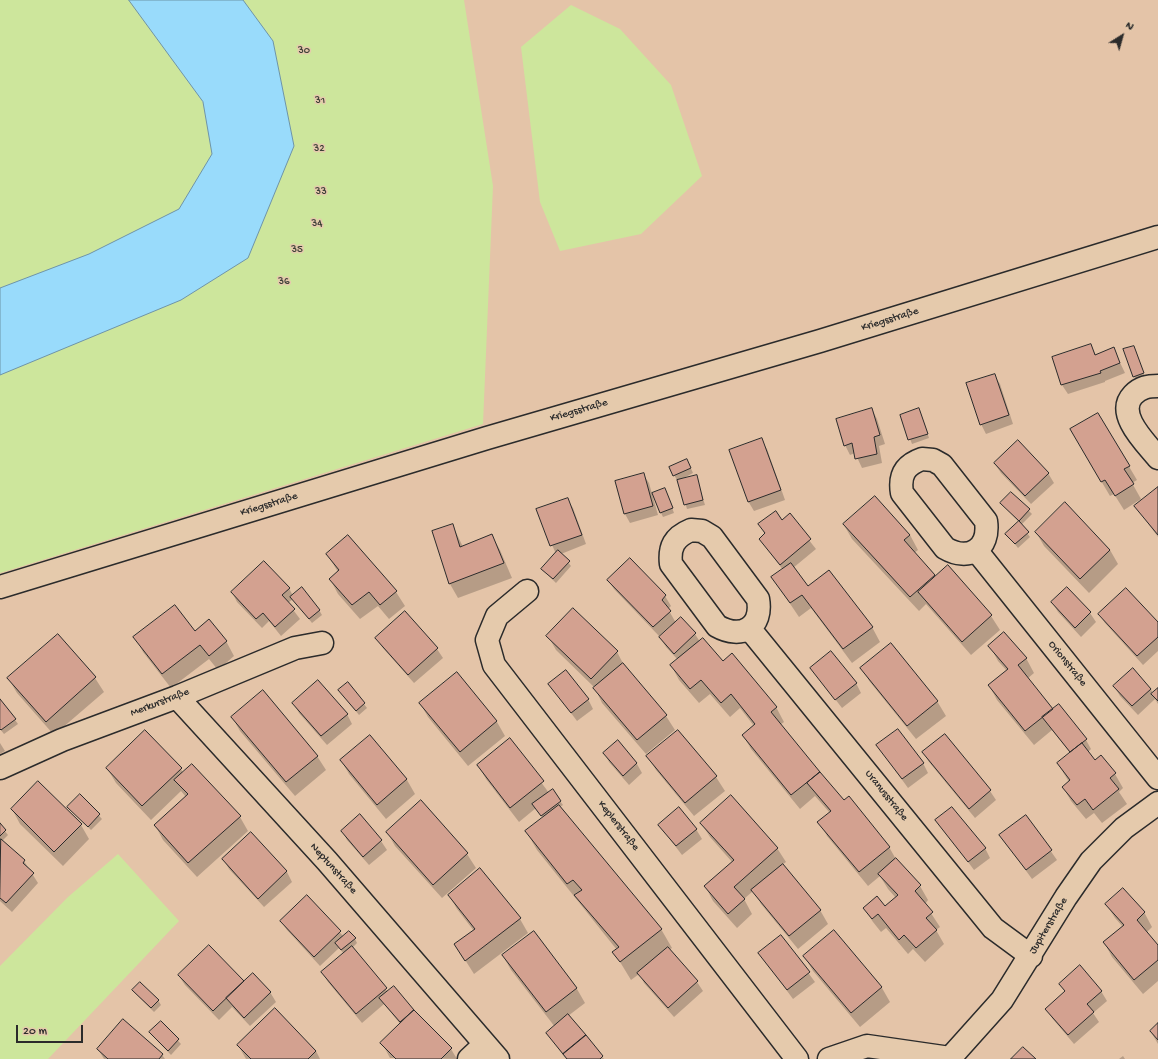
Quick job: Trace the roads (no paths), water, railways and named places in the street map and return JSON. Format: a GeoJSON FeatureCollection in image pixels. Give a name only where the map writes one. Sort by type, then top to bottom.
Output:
{"type":"FeatureCollection","features":[{"type":"Feature","properties":{"kind":"street","name":"Kriegsstraße"},"geometry":{"type":"LineString","coordinates":[[0,587],[502,433],[820,341],[1158,237]]}},
{"type":"Feature","properties":{"kind":"street"},"geometry":{"type":"LineString","coordinates":[[1158,386],[1149,386],[1138,390],[1131,398],[1127,409],[1129,420],[1158,458]]}},
{"type":"Feature","properties":{"kind":"street"},"geometry":{"type":"LineString","coordinates":[[691,530],[702,531],[712,537],[756,594],[760,610],[756,620],[749,628],[738,633],[727,632],[717,626],[674,569],[671,564],[669,553],[673,542],[680,534],[691,530]]}},
{"type":"Feature","properties":{"kind":"street","name":"Orionstraße"},"geometry":{"type":"LineString","coordinates":[[976,550],[1158,778]]}},
{"type":"Feature","properties":{"kind":"street","name":"Keplerstraße"},"geometry":{"type":"LineString","coordinates":[[527,591],[496,616],[487,640],[494,666],[797,1059]]}},
{"type":"Feature","properties":{"kind":"street","name":"Uranusstraße"},"geometry":{"type":"LineString","coordinates":[[749,628],[993,928],[1031,956]]}},
{"type":"Feature","properties":{"kind":"street","name":"Merkurstraße"},"geometry":{"type":"LineString","coordinates":[[0,768],[62,740],[177,697],[294,648],[322,643]]}},
{"type":"Feature","properties":{"kind":"street","name":"Neptunstraße"},"geometry":{"type":"LineString","coordinates":[[177,697],[327,861],[492,1051],[469,1059]]}},
{"type":"Feature","properties":{"kind":"street","name":"Jupiterstraße"},"geometry":{"type":"LineString","coordinates":[[830,1059],[867,1046],[949,1058],[1002,1000],[1031,956],[1066,897],[1091,861],[1124,828],[1158,803]]}},
{"type":"Feature","properties":{"kind":"water"},"geometry":{"type":"Polygon","coordinates":[[[129,0],[243,0],[273,41],[294,146],[248,258],[181,300],[0,375],[0,288],[89,254],[179,209],[212,154],[203,102],[129,0]]]}},
{"type":"Feature","properties":{"kind":"park label","name":"30"},"geometry":{"type":"Point","coordinates":[304,51]}},
{"type":"Feature","properties":{"kind":"park label","name":"31"},"geometry":{"type":"Point","coordinates":[320,101]}},
{"type":"Feature","properties":{"kind":"park label","name":"32"},"geometry":{"type":"Point","coordinates":[319,149]}},
{"type":"Feature","properties":{"kind":"park label","name":"33"},"geometry":{"type":"Point","coordinates":[321,192]}},
{"type":"Feature","properties":{"kind":"park label","name":"34"},"geometry":{"type":"Point","coordinates":[317,224]}},
{"type":"Feature","properties":{"kind":"park label","name":"35"},"geometry":{"type":"Point","coordinates":[297,250]}},
{"type":"Feature","properties":{"kind":"park label","name":"36"},"geometry":{"type":"Point","coordinates":[284,282]}}]}
